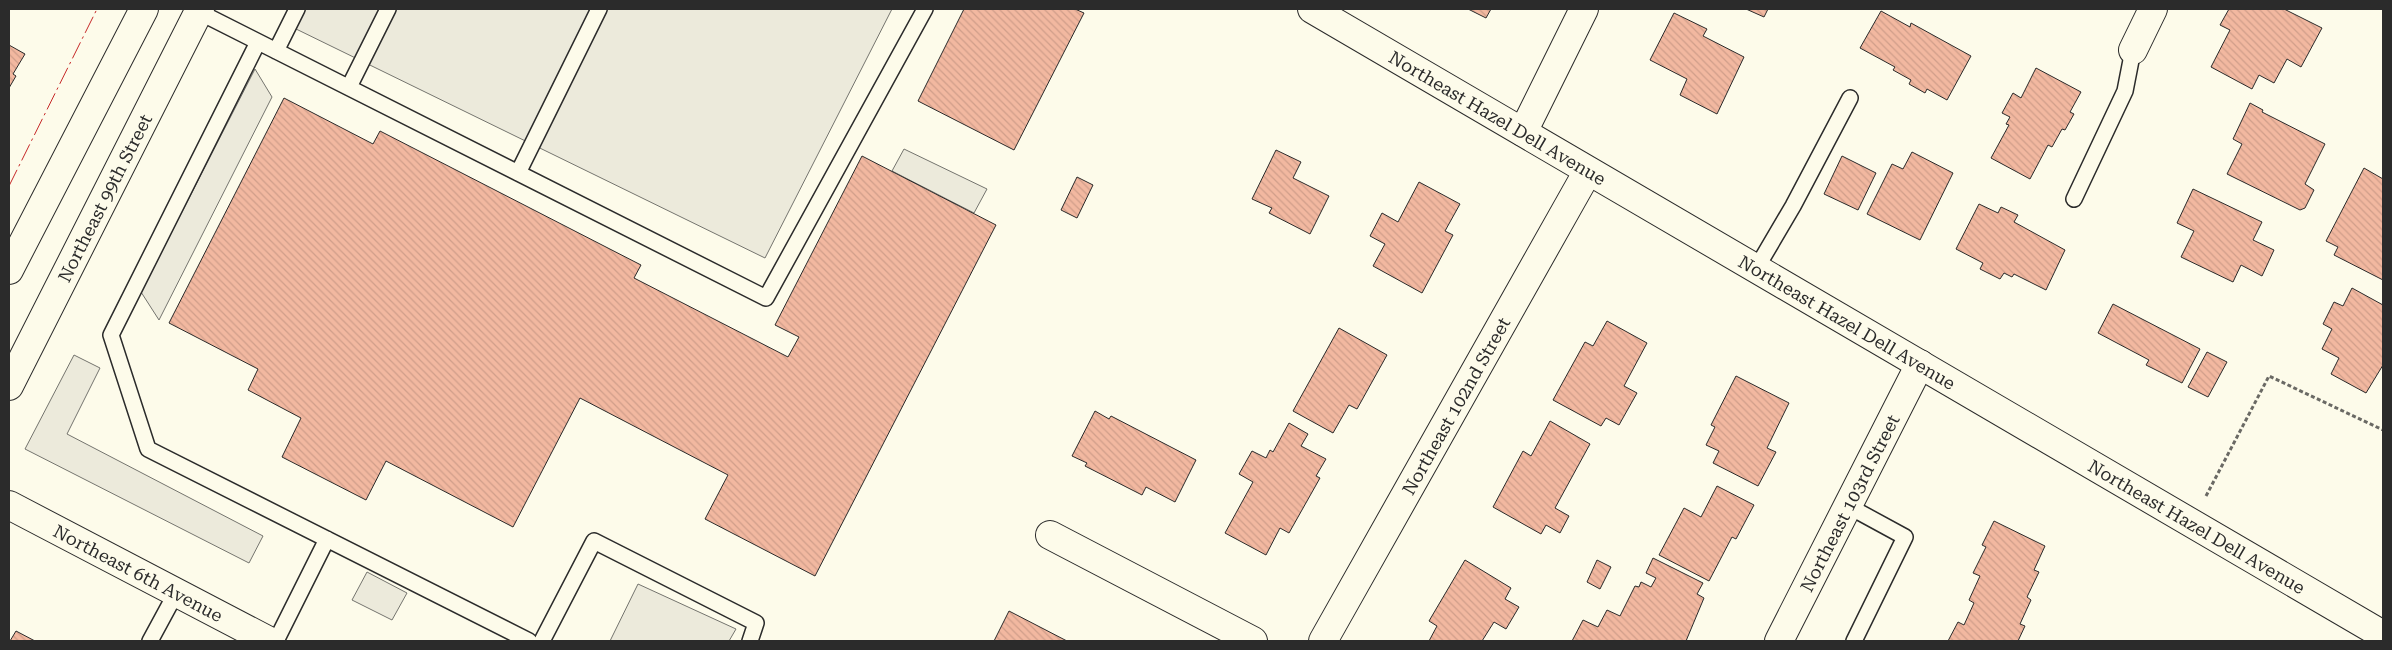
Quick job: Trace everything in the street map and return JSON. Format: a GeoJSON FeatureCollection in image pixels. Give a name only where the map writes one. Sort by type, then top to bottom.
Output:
{"type":"FeatureCollection","features":[{"type":"Feature","properties":{"kind":"street","name":"Northeast Hazel Dell Avenue"},"geometry":{"type":"LineString","coordinates":[[1312,9],[2383,635]]}},
{"type":"Feature","properties":{"kind":"street"},"geometry":{"type":"LineString","coordinates":[[1523,132],[1584,9]]}},
{"type":"Feature","properties":{"kind":"street"},"geometry":{"type":"LineString","coordinates":[[2133,50],[2153,9]]}},
{"type":"Feature","properties":{"kind":"street","name":"Northeast 99th Street"},"geometry":{"type":"LineString","coordinates":[[9,386],[200,10]]}},
{"type":"Feature","properties":{"kind":"street"},"geometry":{"type":"LineString","coordinates":[[9,270],[136,11]]}},
{"type":"Feature","properties":{"kind":"street","name":"Northeast 102nd Street"},"geometry":{"type":"LineString","coordinates":[[1323,641],[1588,171]]}},
{"type":"Feature","properties":{"kind":"street","name":"Northeast 103rd Street"},"geometry":{"type":"LineString","coordinates":[[1779,641],[1920,364]]}},
{"type":"Feature","properties":{"kind":"street","name":"Northeast 6th Avenue"},"geometry":{"type":"LineString","coordinates":[[9,505],[269,641]]}},
{"type":"Feature","properties":{"kind":"street"},"geometry":{"type":"LineString","coordinates":[[1050,535],[1253,641]]}},
{"type":"Feature","properties":{"kind":"lane"},"geometry":{"type":"LineString","coordinates":[[276,51],[297,9]]}},
{"type":"Feature","properties":{"kind":"lane"},"geometry":{"type":"LineString","coordinates":[[349,87],[388,9]]}},
{"type":"Feature","properties":{"kind":"lane"},"geometry":{"type":"LineString","coordinates":[[518,172],[599,9]]}},
{"type":"Feature","properties":{"kind":"lane"},"geometry":{"type":"LineString","coordinates":[[200,10],[258,42],[766,298],[925,9]]}},
{"type":"Feature","properties":{"kind":"lane"},"geometry":{"type":"LineString","coordinates":[[258,42],[111,335],[148,449],[529,641]]}},
{"type":"Feature","properties":{"kind":"lane"},"geometry":{"type":"LineString","coordinates":[[2074,199],[2124,91],[2133,50]]}},
{"type":"Feature","properties":{"kind":"lane"},"geometry":{"type":"LineString","coordinates":[[1756,269],[1793,206],[1850,98]]}},
{"type":"Feature","properties":{"kind":"lane"},"geometry":{"type":"LineString","coordinates":[[1848,506],[1905,537],[1854,641]]}},
{"type":"Feature","properties":{"kind":"lane"},"geometry":{"type":"LineString","coordinates":[[276,641],[327,539]]}},
{"type":"Feature","properties":{"kind":"lane"},"geometry":{"type":"LineString","coordinates":[[542,641],[594,541],[756,623],[750,641]]}},
{"type":"Feature","properties":{"kind":"lane"},"geometry":{"type":"LineString","coordinates":[[150,641],[176,593]]}},
{"type":"Feature","properties":{"kind":"path"},"geometry":{"type":"LineString","coordinates":[[2192,523],[2269,376],[2383,430]]}},
{"type":"Feature","properties":{"kind":"shaded area"},"geometry":{"type":"Polygon","coordinates":[[[302,9],[892,9],[765,258],[292,27],[302,9]]]}},
{"type":"Feature","properties":{"kind":"shaded area"},"geometry":{"type":"Polygon","coordinates":[[[255,69],[272,97],[159,320],[141,292],[255,69]]]}},
{"type":"Feature","properties":{"kind":"shaded area"},"geometry":{"type":"Polygon","coordinates":[[[904,149],[987,189],[974,213],[892,171],[904,149]]]}},
{"type":"Feature","properties":{"kind":"shaded area"},"geometry":{"type":"Polygon","coordinates":[[[74,355],[100,368],[67,434],[263,536],[249,563],[25,449],[74,355]]]}},
{"type":"Feature","properties":{"kind":"shaded area"},"geometry":{"type":"Polygon","coordinates":[[[367,572],[407,593],[392,620],[352,600],[367,572]]]}},
{"type":"Feature","properties":{"kind":"shaded area"},"geometry":{"type":"Polygon","coordinates":[[[638,584],[736,629],[729,641],[610,641],[638,584]]]}},
{"type":"Feature","properties":{"kind":"building"},"geometry":{"type":"Polygon","coordinates":[[[964,9],[1075,9],[1084,13],[1014,150],[918,101],[964,9]]]}},
{"type":"Feature","properties":{"kind":"building"},"geometry":{"type":"Polygon","coordinates":[[[1468,9],[1491,9],[1486,18],[1468,9]]]}},
{"type":"Feature","properties":{"kind":"building"},"geometry":{"type":"Polygon","coordinates":[[[1746,9],[1768,9],[1764,17],[1746,9]]]}},
{"type":"Feature","properties":{"kind":"building"},"geometry":{"type":"Polygon","coordinates":[[[2229,9],[2284,9],[2322,28],[2301,67],[2287,59],[2274,83],[2259,75],[2252,89],[2211,67],[2230,30],[2220,25],[2229,9]]]}},
{"type":"Feature","properties":{"kind":"building"},"geometry":{"type":"Polygon","coordinates":[[[1881,11],[1910,27],[1911,23],[1971,56],[1947,100],[1927,89],[1925,93],[1909,84],[1911,80],[1893,70],[1895,67],[1860,48],[1881,11]]]}},
{"type":"Feature","properties":{"kind":"building"},"geometry":{"type":"Polygon","coordinates":[[[1674,13],[1707,29],[1703,36],[1744,57],[1717,114],[1680,95],[1687,79],[1650,60],[1674,13]]]}},
{"type":"Feature","properties":{"kind":"building"},"geometry":{"type":"Polygon","coordinates":[[[9,45],[25,54],[13,74],[16,76],[9,88],[9,45]]]}},
{"type":"Feature","properties":{"kind":"building"},"geometry":{"type":"Polygon","coordinates":[[[2036,68],[2081,92],[2070,112],[2074,114],[2065,130],[2062,129],[2052,147],[2048,145],[2030,179],[1991,158],[2009,125],[2006,124],[2010,117],[2002,113],[2013,93],[2021,98],[2036,68]]]}},
{"type":"Feature","properties":{"kind":"building"},"geometry":{"type":"Polygon","coordinates":[[[284,98],[373,144],[380,131],[641,265],[634,278],[788,357],[799,337],[775,325],[862,156],[996,225],[815,576],[705,519],[728,475],[580,398],[513,527],[386,461],[366,500],[282,457],[301,418],[248,390],[258,369],[169,323],[284,98]]]}},
{"type":"Feature","properties":{"kind":"building"},"geometry":{"type":"Polygon","coordinates":[[[2250,103],[2263,110],[2262,112],[2325,144],[2305,184],[2314,190],[2305,208],[2300,210],[2227,174],[2242,144],[2233,139],[2250,103]]]}},
{"type":"Feature","properties":{"kind":"building"},"geometry":{"type":"Polygon","coordinates":[[[1276,150],[1301,162],[1293,178],[1329,196],[1310,234],[1269,213],[1272,208],[1252,199],[1276,150]]]}},
{"type":"Feature","properties":{"kind":"building"},"geometry":{"type":"Polygon","coordinates":[[[1912,152],[1953,173],[1920,240],[1867,214],[1892,164],[1903,169],[1912,152]]]}},
{"type":"Feature","properties":{"kind":"building"},"geometry":{"type":"Polygon","coordinates":[[[1842,156],[1876,173],[1858,210],[1824,194],[1842,156]]]}},
{"type":"Feature","properties":{"kind":"building"},"geometry":{"type":"Polygon","coordinates":[[[2364,168],[2383,179],[2383,280],[2334,255],[2338,247],[2326,241],[2364,168]]]}},
{"type":"Feature","properties":{"kind":"building"},"geometry":{"type":"Polygon","coordinates":[[[1077,177],[1093,185],[1077,218],[1061,210],[1077,177]]]}},
{"type":"Feature","properties":{"kind":"building"},"geometry":{"type":"Polygon","coordinates":[[[1419,182],[1460,204],[1445,231],[1453,235],[1422,293],[1373,266],[1385,244],[1370,236],[1382,213],[1398,222],[1419,182]]]}},
{"type":"Feature","properties":{"kind":"building"},"geometry":{"type":"Polygon","coordinates":[[[2193,189],[2262,222],[2253,240],[2274,250],[2262,276],[2241,265],[2233,282],[2181,257],[2194,231],[2177,223],[2193,189]]]}},
{"type":"Feature","properties":{"kind":"building"},"geometry":{"type":"Polygon","coordinates":[[[1979,204],[1998,213],[2001,207],[2018,215],[2014,222],[2065,250],[2046,290],[2014,274],[2012,277],[2004,273],[2000,279],[1980,269],[1983,263],[1956,249],[1979,204]]]}},
{"type":"Feature","properties":{"kind":"building"},"geometry":{"type":"Polygon","coordinates":[[[2352,288],[2383,305],[2383,365],[2366,393],[2331,374],[2339,358],[2322,349],[2332,329],[2323,324],[2334,302],[2343,306],[2352,288]]]}},
{"type":"Feature","properties":{"kind":"building"},"geometry":{"type":"Polygon","coordinates":[[[2113,304],[2200,349],[2182,383],[2146,365],[2149,360],[2098,333],[2113,304]]]}},
{"type":"Feature","properties":{"kind":"building"},"geometry":{"type":"Polygon","coordinates":[[[1607,321],[1647,343],[1624,386],[1637,393],[1619,425],[1606,418],[1601,426],[1553,400],[1585,342],[1593,346],[1607,321]]]}},
{"type":"Feature","properties":{"kind":"building"},"geometry":{"type":"Polygon","coordinates":[[[1339,328],[1387,355],[1357,409],[1349,405],[1333,433],[1293,411],[1339,328]]]}},
{"type":"Feature","properties":{"kind":"building"},"geometry":{"type":"Polygon","coordinates":[[[2207,352],[2227,362],[2208,397],[2188,387],[2207,352]]]}},
{"type":"Feature","properties":{"kind":"building"},"geometry":{"type":"Polygon","coordinates":[[[1736,376],[1789,403],[1767,448],[1776,452],[1758,486],[1713,463],[1719,451],[1706,445],[1715,427],[1711,425],[1736,376]]]}},
{"type":"Feature","properties":{"kind":"building"},"geometry":{"type":"Polygon","coordinates":[[[1095,411],[1109,419],[1111,416],[1196,460],[1175,502],[1146,487],[1142,495],[1085,466],[1087,463],[1072,456],[1095,411]]]}},
{"type":"Feature","properties":{"kind":"building"},"geometry":{"type":"Polygon","coordinates":[[[1550,421],[1590,444],[1555,508],[1569,516],[1560,533],[1546,525],[1541,534],[1493,507],[1523,451],[1531,456],[1550,421]]]}},
{"type":"Feature","properties":{"kind":"building"},"geometry":{"type":"Polygon","coordinates":[[[1289,423],[1308,434],[1301,446],[1326,459],[1316,476],[1320,478],[1289,533],[1280,528],[1266,555],[1225,533],[1253,482],[1239,474],[1252,451],[1266,458],[1270,450],[1273,452],[1289,423]]]}},
{"type":"Feature","properties":{"kind":"building"},"geometry":{"type":"Polygon","coordinates":[[[1717,486],[1754,505],[1736,539],[1732,537],[1709,581],[1659,555],[1684,508],[1701,517],[1717,486]]]}},
{"type":"Feature","properties":{"kind":"building"},"geometry":{"type":"Polygon","coordinates":[[[1994,521],[2045,546],[2034,570],[2039,572],[2027,597],[2031,600],[2020,624],[2025,626],[2018,641],[1948,641],[1958,622],[1964,625],[1974,603],[1969,600],[1980,576],[1973,573],[1986,547],[1982,545],[1994,521]]]}},
{"type":"Feature","properties":{"kind":"building"},"geometry":{"type":"Polygon","coordinates":[[[1653,558],[1703,583],[1697,594],[1704,598],[1686,641],[1572,641],[1583,620],[1598,627],[1607,610],[1620,616],[1635,586],[1639,587],[1641,582],[1651,587],[1656,578],[1646,573],[1653,558]]]}},
{"type":"Feature","properties":{"kind":"building"},"geometry":{"type":"Polygon","coordinates":[[[1465,560],[1511,588],[1505,599],[1519,607],[1506,629],[1494,622],[1482,641],[1429,641],[1437,626],[1429,621],[1465,560]]]}},
{"type":"Feature","properties":{"kind":"building"},"geometry":{"type":"Polygon","coordinates":[[[1597,560],[1611,567],[1600,589],[1587,582],[1597,560]]]}},
{"type":"Feature","properties":{"kind":"building"},"geometry":{"type":"Polygon","coordinates":[[[1009,611],[1067,641],[994,641],[1009,611]]]}},
{"type":"Feature","properties":{"kind":"building"},"geometry":{"type":"Polygon","coordinates":[[[16,631],[35,641],[10,641],[16,631]]]}},
{"type":"Feature","properties":{"kind":"power"},"geometry":{"type":"LineString","coordinates":[[9,186],[97,9]]}}]}
